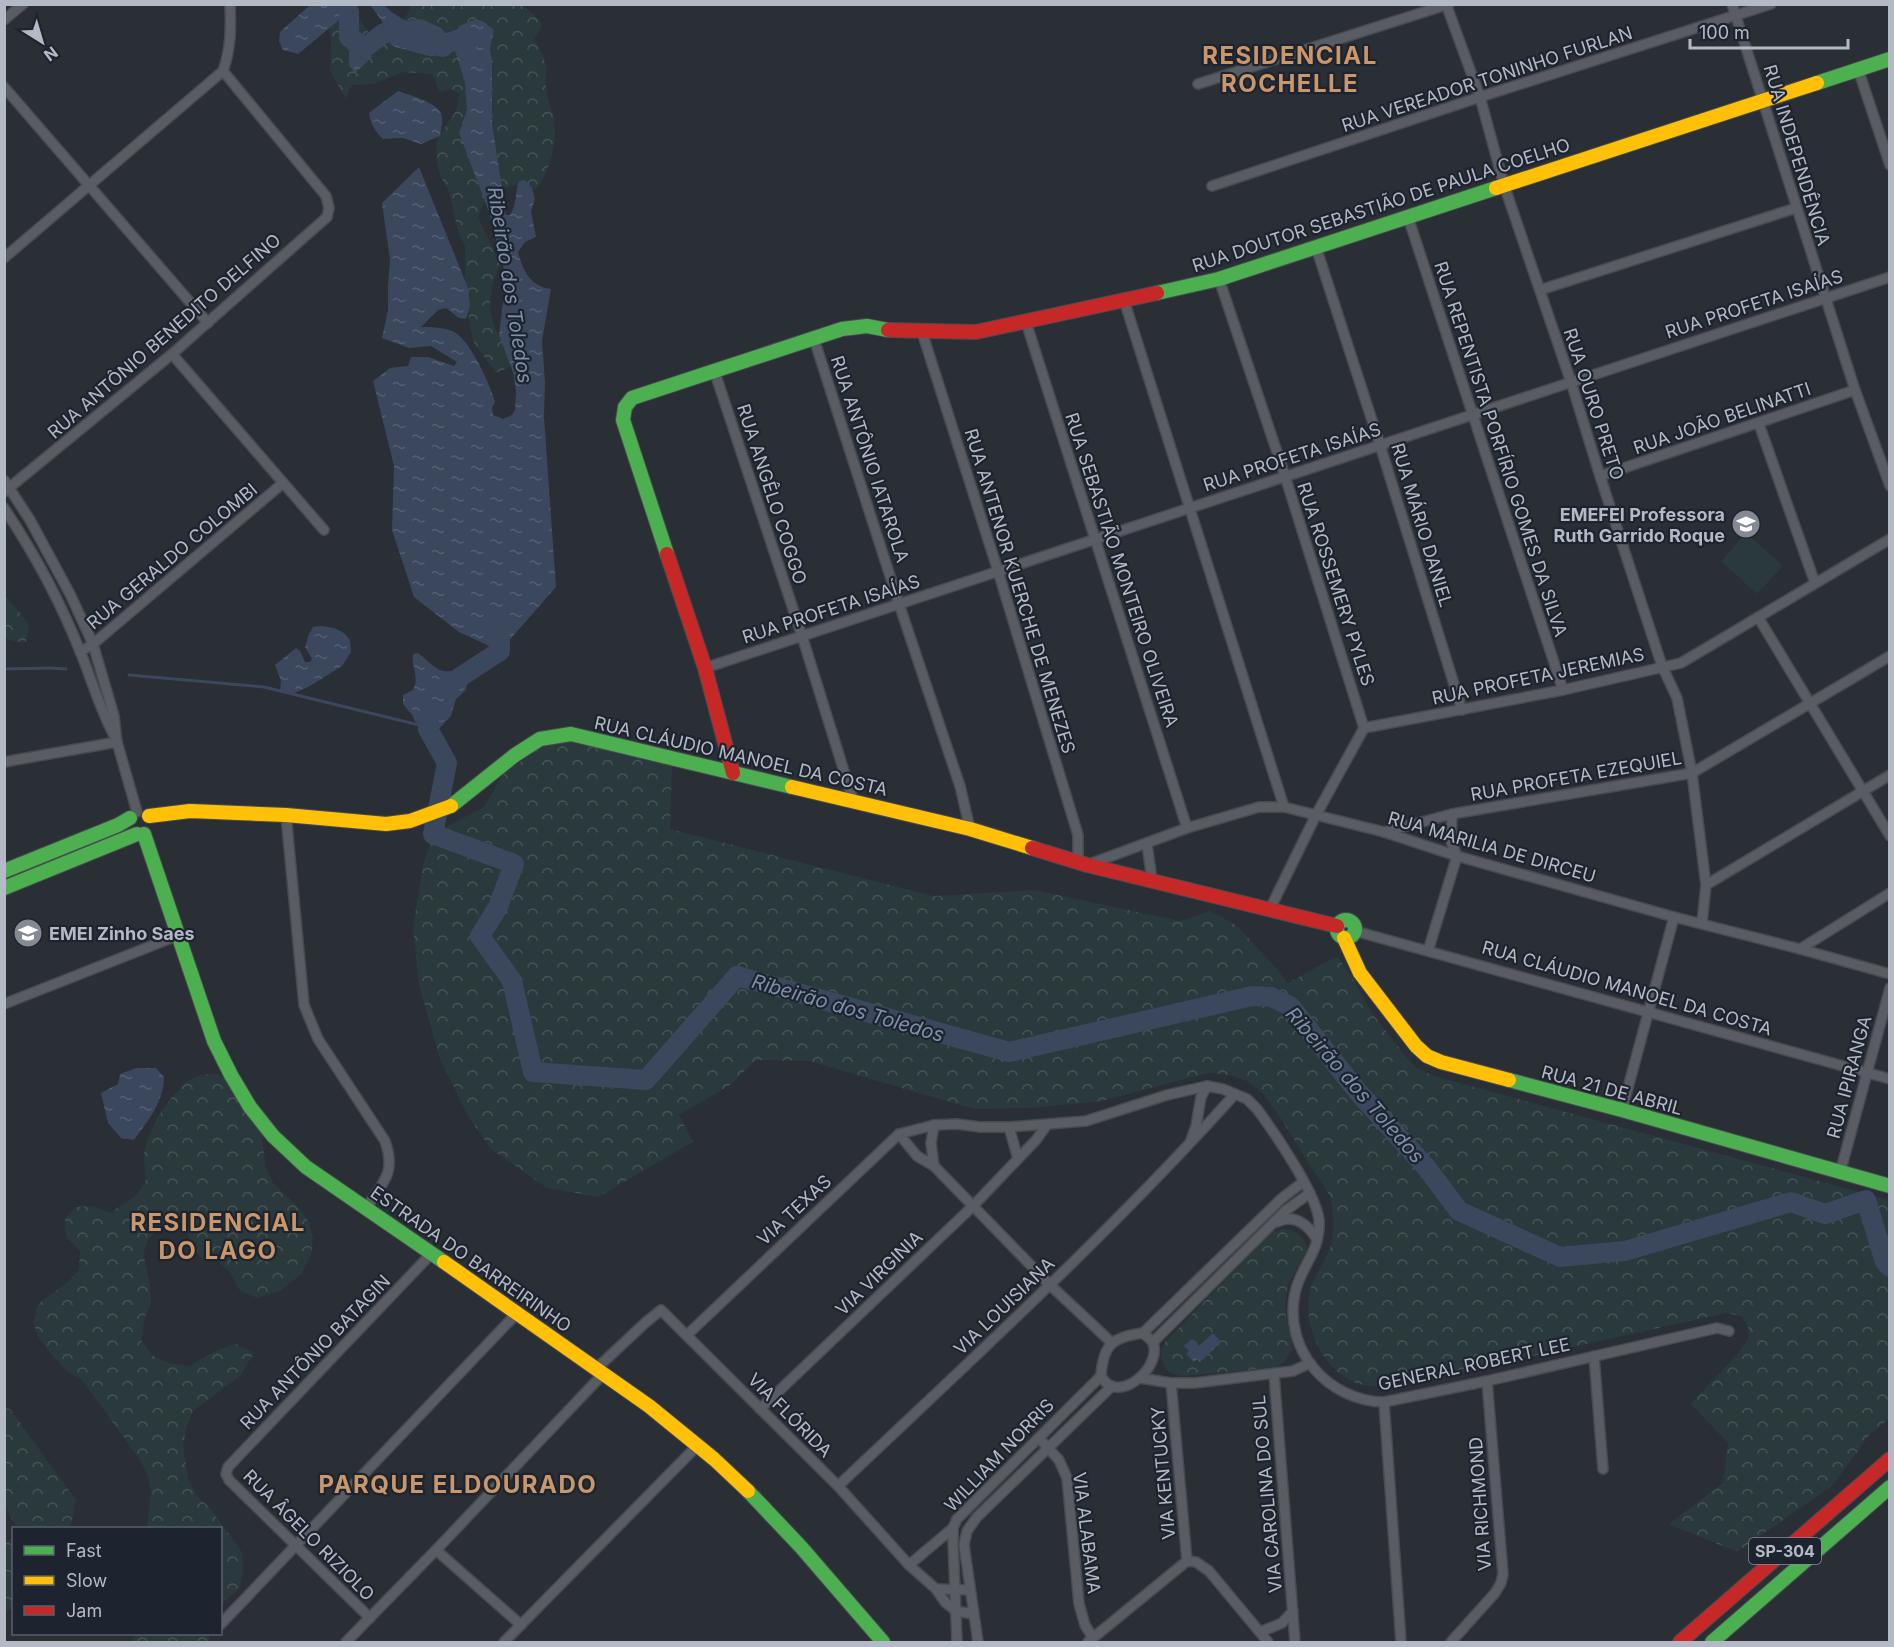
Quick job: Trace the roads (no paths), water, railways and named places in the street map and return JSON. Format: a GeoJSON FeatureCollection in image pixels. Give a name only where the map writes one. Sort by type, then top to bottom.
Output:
{"type":"FeatureCollection","features":[{"type":"Feature","properties":{"kind":"main road","name":"RUA DOUTOR SEBASTIÃO DE PAULA COELHO"},"geometry":{"type":"LineString","coordinates":[[705,668],[623,420],[625,407],[632,398],[842,329],[867,326],[887,330],[922,332],[976,332],[1219,279],[1890,59]]}},
{"type":"Feature","properties":{"kind":"main road"},"geometry":{"type":"LineString","coordinates":[[705,668],[733,773]]}},
{"type":"Feature","properties":{"kind":"main road","name":"RUA CLÁUDIO MANOEL DA COSTA"},"geometry":{"type":"LineString","coordinates":[[4,871],[139,815],[190,811],[286,815],[386,824],[411,821],[452,806],[514,755],[540,739],[571,734],[970,829],[1082,863],[1270,909],[1347,933]]}},
{"type":"Feature","properties":{"kind":"main road"},"geometry":{"type":"LineString","coordinates":[[4,888],[141,834],[151,826],[152,822],[139,815]]}},
{"type":"Feature","properties":{"kind":"main road","name":"ESTRADA DO BARREIRINHO"},"geometry":{"type":"LineString","coordinates":[[139,815],[129,826],[141,834],[179,935],[214,1041],[229,1074],[246,1103],[266,1128],[308,1168],[518,1312],[650,1406],[698,1444],[737,1479],[784,1527],[883,1642]]}},
{"type":"Feature","properties":{"kind":"main road","name":"RUA 21 DE ABRIL"},"geometry":{"type":"LineString","coordinates":[[1347,933],[1360,973],[1416,1046],[1427,1056],[1441,1062],[1622,1110],[1890,1186]]}},
{"type":"Feature","properties":{"kind":"main road","name":"SP-304"},"geometry":{"type":"LineString","coordinates":[[1680,1642],[1890,1459]]}},
{"type":"Feature","properties":{"kind":"main road","name":"SP-304"},"geometry":{"type":"LineString","coordinates":[[1713,1642],[1890,1487]]}},
{"type":"Feature","properties":{"kind":"street"},"geometry":{"type":"LineString","coordinates":[[4,20],[23,4]]}},
{"type":"Feature","properties":{"kind":"street"},"geometry":{"type":"LineString","coordinates":[[4,258],[223,71],[231,38],[230,4]]}},
{"type":"Feature","properties":{"kind":"street","name":"RUA INDEPENDÊNCIA"},"geometry":{"type":"LineString","coordinates":[[1732,4],[1855,390],[1890,486]]}},
{"type":"Feature","properties":{"kind":"street","name":"RUA VEREADOR TONINHO FURLAN"},"geometry":{"type":"LineString","coordinates":[[1212,186],[1480,97],[1772,4]]}},
{"type":"Feature","properties":{"kind":"street"},"geometry":{"type":"LineString","coordinates":[[1198,84],[1447,5]]}},
{"type":"Feature","properties":{"kind":"street","name":"RUA OURO PRETO"},"geometry":{"type":"LineString","coordinates":[[1447,5],[1480,97],[1504,186],[1571,382],[1662,666],[1677,698],[1692,773],[1706,885],[1702,923]]}},
{"type":"Feature","properties":{"kind":"street"},"geometry":{"type":"LineString","coordinates":[[1858,69],[1890,165]]}},
{"type":"Feature","properties":{"kind":"street","name":"RUA ANTÔNIO BENEDITO DELFINO"},"geometry":{"type":"LineString","coordinates":[[7,487],[172,354],[327,217],[329,208],[326,196],[223,71]]}},
{"type":"Feature","properties":{"kind":"street"},"geometry":{"type":"LineString","coordinates":[[4,87],[208,323]]}},
{"type":"Feature","properties":{"kind":"street"},"geometry":{"type":"LineString","coordinates":[[1540,290],[1796,208]]}},
{"type":"Feature","properties":{"kind":"street","name":"RUA REPENTISTA PORFÍRIO GOMES DA SILVA"},"geometry":{"type":"LineString","coordinates":[[1408,217],[1563,690]]}},
{"type":"Feature","properties":{"kind":"street","name":"RUA MÁRIO DANIEL"},"geometry":{"type":"LineString","coordinates":[[1316,247],[1462,710]]}},
{"type":"Feature","properties":{"kind":"street","name":"RUA PROFETA ISAÍAS"},"geometry":{"type":"LineString","coordinates":[[705,668],[1890,277]]}},
{"type":"Feature","properties":{"kind":"street","name":"RUA ROSSEMERY PYLES"},"geometry":{"type":"LineString","coordinates":[[1219,279],[1285,476],[1364,728]]}},
{"type":"Feature","properties":{"kind":"street"},"geometry":{"type":"LineString","coordinates":[[1124,300],[1284,807]]}},
{"type":"Feature","properties":{"kind":"street","name":"RUA SEBASTIÃO MONTEIRO OLIVEIRA"},"geometry":{"type":"LineString","coordinates":[[1026,322],[1187,828]]}},
{"type":"Feature","properties":{"kind":"street","name":"RUA ANTENOR KUERCHE DE MENEZES"},"geometry":{"type":"LineString","coordinates":[[922,332],[1078,835],[1082,863]]}},
{"type":"Feature","properties":{"kind":"street","name":"RUA ANTÔNIO IATAROLA"},"geometry":{"type":"LineString","coordinates":[[814,339],[960,786],[970,829]]}},
{"type":"Feature","properties":{"kind":"street"},"geometry":{"type":"LineString","coordinates":[[172,354],[324,530]]}},
{"type":"Feature","properties":{"kind":"street","name":"RUA ANGÊLO COGGO"},"geometry":{"type":"LineString","coordinates":[[714,370],[802,636],[853,800]]}},
{"type":"Feature","properties":{"kind":"street","name":"RUA JOÃO BELINATTI"},"geometry":{"type":"LineString","coordinates":[[1600,476],[1760,424],[1855,390]]}},
{"type":"Feature","properties":{"kind":"street"},"geometry":{"type":"LineString","coordinates":[[1760,424],[1815,583]]}},
{"type":"Feature","properties":{"kind":"street","name":"RUA GERALDO COLOMBI"},"geometry":{"type":"LineString","coordinates":[[80,652],[93,644],[283,483]]}},
{"type":"Feature","properties":{"kind":"street"},"geometry":{"type":"LineString","coordinates":[[7,487],[70,594],[93,644],[114,716],[117,742],[139,815]]}},
{"type":"Feature","properties":{"kind":"street"},"geometry":{"type":"LineString","coordinates":[[4,508],[58,602],[80,652],[104,718],[117,742]]}},
{"type":"Feature","properties":{"kind":"street","name":"RUA PROFETA JEREMIAS"},"geometry":{"type":"LineString","coordinates":[[1364,728],[1563,690],[1681,663],[1890,539]]}},
{"type":"Feature","properties":{"kind":"street"},"geometry":{"type":"LineString","coordinates":[[1758,617],[1890,836]]}},
{"type":"Feature","properties":{"kind":"street","name":"RUA PROFETA EZEQUIEL"},"geometry":{"type":"LineString","coordinates":[[1384,832],[1452,814],[1692,773],[1890,656]]}},
{"type":"Feature","properties":{"kind":"street"},"geometry":{"type":"LineString","coordinates":[[1270,909],[1316,815],[1364,728]]}},
{"type":"Feature","properties":{"kind":"street"},"geometry":{"type":"LineString","coordinates":[[4,762],[117,742]]}},
{"type":"Feature","properties":{"kind":"street"},"geometry":{"type":"LineString","coordinates":[[1706,885],[1890,775]]}},
{"type":"Feature","properties":{"kind":"street","name":"RUA MARILIA DE DIRCEU"},"geometry":{"type":"LineString","coordinates":[[1082,863],[1259,807],[1284,807],[1384,832],[1457,856],[1890,974]]}},
{"type":"Feature","properties":{"kind":"street"},"geometry":{"type":"LineString","coordinates":[[1428,951],[1457,856],[1451,841],[1452,814]]}},
{"type":"Feature","properties":{"kind":"street"},"geometry":{"type":"LineString","coordinates":[[286,815],[304,1005],[318,1039],[385,1141],[391,1158],[388,1174],[367,1208]]}},
{"type":"Feature","properties":{"kind":"street"},"geometry":{"type":"LineString","coordinates":[[1405,840],[1407,826]]}},
{"type":"Feature","properties":{"kind":"street"},"geometry":{"type":"LineString","coordinates":[[1147,843],[1152,880]]}},
{"type":"Feature","properties":{"kind":"street"},"geometry":{"type":"LineString","coordinates":[[1800,949],[1890,893]]}},
{"type":"Feature","properties":{"kind":"street"},"geometry":{"type":"LineString","coordinates":[[1622,1110],[1674,916]]}},
{"type":"Feature","properties":{"kind":"street","name":"RUA CLÁUDIO MANOEL DA COSTA"},"geometry":{"type":"LineString","coordinates":[[1347,933],[1428,951],[1890,1079]]}},
{"type":"Feature","properties":{"kind":"street"},"geometry":{"type":"LineString","coordinates":[[4,1004],[179,935]]}},
{"type":"Feature","properties":{"kind":"street","name":"RUA IPIRANGA"},"geometry":{"type":"LineString","coordinates":[[1840,1173],[1890,988]]}},
{"type":"Feature","properties":{"kind":"street","name":"GENERAL ROBERT LEE"},"geometry":{"type":"LineString","coordinates":[[934,1125],[957,1124],[1009,1128],[1086,1121],[1167,1095],[1207,1086],[1224,1089],[1247,1099],[1257,1109],[1310,1193],[1319,1219],[1317,1240],[1295,1293],[1294,1308],[1298,1340],[1310,1363],[1319,1374],[1342,1392],[1360,1400],[1384,1402],[1487,1381],[1717,1328],[1729,1331]]}},
{"type":"Feature","properties":{"kind":"street","name":"VIA LOUISIANA"},"geometry":{"type":"LineString","coordinates":[[1188,1145],[1196,1126],[1201,1097],[1207,1086]]}},
{"type":"Feature","properties":{"kind":"street","name":"VIA LOUISIANA"},"geometry":{"type":"LineString","coordinates":[[838,1486],[1050,1285],[1235,1094]]}},
{"type":"Feature","properties":{"kind":"street"},"geometry":{"type":"LineString","coordinates":[[934,1125],[931,1143],[934,1166]]}},
{"type":"Feature","properties":{"kind":"street","name":"VIA TEXAS"},"geometry":{"type":"LineString","coordinates":[[687,1335],[899,1134],[934,1125]]}},
{"type":"Feature","properties":{"kind":"street","name":"VIA VIRGINIA"},"geometry":{"type":"LineString","coordinates":[[760,1409],[973,1206],[1036,1140],[1046,1125]]}},
{"type":"Feature","properties":{"kind":"street"},"geometry":{"type":"LineString","coordinates":[[1009,1128],[1018,1159]]}},
{"type":"Feature","properties":{"kind":"street"},"geometry":{"type":"LineString","coordinates":[[899,1134],[917,1156],[934,1166],[1050,1285],[1111,1342]]}},
{"type":"Feature","properties":{"kind":"street"},"geometry":{"type":"LineString","coordinates":[[1143,1333],[1153,1342],[1154,1353],[1151,1366],[1140,1378],[1119,1387],[1112,1386],[1101,1376],[1105,1353],[1111,1342],[1121,1336],[1143,1333],[1268,1211],[1303,1182]]}},
{"type":"Feature","properties":{"kind":"street"},"geometry":{"type":"LineString","coordinates":[[1153,1342],[1270,1226],[1310,1193]]}},
{"type":"Feature","properties":{"kind":"street"},"geometry":{"type":"LineString","coordinates":[[1270,1226],[1290,1218],[1298,1220],[1312,1231],[1317,1240]]}},
{"type":"Feature","properties":{"kind":"street","name":"RUA ANTÔNIO BATAGIN"},"geometry":{"type":"LineString","coordinates":[[226,1474],[228,1467],[432,1254]]}},
{"type":"Feature","properties":{"kind":"street","name":"VIA FLÓRIDA"},"geometry":{"type":"LineString","coordinates":[[600,1371],[617,1349],[661,1310],[838,1486],[909,1565],[956,1611]]}},
{"type":"Feature","properties":{"kind":"street"},"geometry":{"type":"LineString","coordinates":[[222,1623],[518,1312]]}},
{"type":"Feature","properties":{"kind":"street"},"geometry":{"type":"LineString","coordinates":[[1594,1356],[1603,1469]]}},
{"type":"Feature","properties":{"kind":"street"},"geometry":{"type":"LineString","coordinates":[[1140,1378],[1171,1383],[1195,1383],[1293,1371],[1310,1363]]}},
{"type":"Feature","properties":{"kind":"street"},"geometry":{"type":"LineString","coordinates":[[1151,1366],[1171,1383]]}},
{"type":"Feature","properties":{"kind":"street"},"geometry":{"type":"LineString","coordinates":[[346,1642],[436,1550],[600,1371]]}},
{"type":"Feature","properties":{"kind":"street","name":"VIA CAROLINA DO SUL"},"geometry":{"type":"LineString","coordinates":[[1274,1374],[1294,1642]]}},
{"type":"Feature","properties":{"kind":"street","name":"WILLIAM NORRIS"},"geometry":{"type":"LineString","coordinates":[[957,1642],[953,1528],[957,1518],[1101,1376]]}},
{"type":"Feature","properties":{"kind":"street","name":"VIA RICHMOND"},"geometry":{"type":"LineString","coordinates":[[1451,1642],[1495,1593],[1503,1574],[1487,1381]]}},
{"type":"Feature","properties":{"kind":"street","name":"VIA KENTUCKY"},"geometry":{"type":"LineString","coordinates":[[1171,1383],[1187,1561]]}},
{"type":"Feature","properties":{"kind":"street","name":"WILLIAM NORRIS"},"geometry":{"type":"LineString","coordinates":[[978,1642],[964,1545],[967,1531],[977,1517],[1112,1386]]}},
{"type":"Feature","properties":{"kind":"street"},"geometry":{"type":"LineString","coordinates":[[1384,1402],[1401,1642]]}},
{"type":"Feature","properties":{"kind":"street","name":"VIA ALABAMA"},"geometry":{"type":"LineString","coordinates":[[1039,1438],[1059,1460],[1067,1478],[1079,1604],[1091,1640]]}},
{"type":"Feature","properties":{"kind":"street"},"geometry":{"type":"LineString","coordinates":[[504,1642],[698,1444]]}},
{"type":"Feature","properties":{"kind":"street","name":"RUA ÂGELO RIZIOLO"},"geometry":{"type":"LineString","coordinates":[[226,1474],[229,1480],[370,1618]]}},
{"type":"Feature","properties":{"kind":"street"},"geometry":{"type":"LineString","coordinates":[[909,1565],[953,1528]]}},
{"type":"Feature","properties":{"kind":"street"},"geometry":{"type":"LineString","coordinates":[[436,1550],[521,1625]]}},
{"type":"Feature","properties":{"kind":"street"},"geometry":{"type":"LineString","coordinates":[[1091,1640],[1187,1561],[1196,1562],[1209,1571],[1268,1642]]}},
{"type":"Feature","properties":{"kind":"street"},"geometry":{"type":"LineString","coordinates":[[936,1589],[970,1590]]}},
{"type":"Feature","properties":{"kind":"street"},"geometry":{"type":"LineString","coordinates":[[956,1611],[973,1614]]}},
{"type":"Feature","properties":{"kind":"street"},"geometry":{"type":"LineString","coordinates":[[1260,1632],[1282,1623],[1293,1611]]}},
{"type":"Feature","properties":{"kind":"water"},"geometry":{"type":"Polygon","coordinates":[[[310,5],[345,5],[349,12],[298,54],[283,50],[279,41],[280,32],[310,5]]]}},
{"type":"Feature","properties":{"kind":"water"},"geometry":{"type":"Polygon","coordinates":[[[370,5],[384,5],[430,35],[443,47],[436,56],[429,56],[392,46],[384,33],[382,21],[370,5]]]}},
{"type":"Feature","properties":{"kind":"water"},"geometry":{"type":"Polygon","coordinates":[[[476,19],[494,30],[490,48],[492,123],[506,215],[510,215],[512,211],[519,181],[525,180],[532,188],[535,199],[531,211],[536,237],[525,242],[518,252],[528,276],[538,285],[551,289],[542,341],[545,382],[544,417],[556,587],[500,651],[459,632],[414,597],[392,530],[394,466],[373,381],[390,368],[408,366],[411,357],[428,357],[454,366],[457,362],[431,346],[409,348],[382,338],[388,310],[390,260],[382,203],[419,167],[468,288],[470,305],[466,319],[459,318],[446,308],[438,310],[421,327],[446,329],[460,337],[473,353],[489,385],[495,402],[492,408],[493,415],[503,419],[512,415],[515,410],[514,375],[499,335],[506,277],[489,212],[459,133],[467,110],[465,83],[452,41],[459,26],[476,19]]]}},
{"type":"Feature","properties":{"kind":"water"},"geometry":{"type":"Polygon","coordinates":[[[349,37],[354,38],[360,44],[365,40],[372,57],[355,73],[349,65],[349,37]]]}},
{"type":"Feature","properties":{"kind":"water"},"geometry":{"type":"Polygon","coordinates":[[[398,91],[424,100],[440,112],[442,124],[440,136],[421,144],[403,138],[383,139],[380,137],[372,124],[369,113],[398,91]]]}},
{"type":"Feature","properties":{"kind":"water"},"geometry":{"type":"Polygon","coordinates":[[[322,626],[344,633],[350,640],[351,652],[342,666],[310,686],[292,694],[280,691],[281,681],[275,665],[296,648],[305,662],[310,662],[312,659],[305,647],[309,634],[313,627],[322,626]]]}},
{"type":"Feature","properties":{"kind":"water"},"geometry":{"type":"Polygon","coordinates":[[[418,653],[438,669],[457,672],[468,682],[465,691],[456,699],[451,716],[432,736],[422,735],[412,715],[403,704],[403,695],[413,690],[415,685],[413,654],[418,653]]]}},
{"type":"Feature","properties":{"kind":"water"},"geometry":{"type":"Polygon","coordinates":[[[136,1068],[156,1068],[164,1077],[158,1102],[134,1140],[121,1138],[108,1123],[101,1093],[118,1084],[120,1074],[136,1068]]]}},
{"type":"Feature","properties":{"kind":"water"},"geometry":{"type":"Polygon","coordinates":[[[1213,1333],[1221,1342],[1200,1362],[1197,1359],[1194,1362],[1186,1354],[1189,1351],[1184,1346],[1192,1339],[1199,1346],[1213,1333]]]}},
{"type":"Feature","properties":{"kind":"waterway","name":"Ribeirão dos Toledos"},"geometry":{"type":"LineString","coordinates":[[345,4],[349,12],[349,37],[360,44],[367,46],[384,33],[420,29],[435,36],[443,47],[445,44],[460,39],[465,42],[467,53]]}},
{"type":"Feature","properties":{"kind":"waterway","name":"Ribeirão dos Toledos"},"geometry":{"type":"LineString","coordinates":[[442,689],[500,651],[500,626]]}},
{"type":"Feature","properties":{"kind":"waterway"},"geometry":{"type":"LineString","coordinates":[[4,669],[66,669]]}},
{"type":"Feature","properties":{"kind":"waterway"},"geometry":{"type":"LineString","coordinates":[[129,675],[264,687],[419,725]]}},
{"type":"Feature","properties":{"kind":"waterway","name":"Ribeirão dos Toledos"},"geometry":{"type":"LineString","coordinates":[[430,712],[428,729],[447,763],[433,834],[514,864],[498,907],[480,936],[512,981],[533,1072],[646,1080],[737,976],[1009,1052],[1252,996],[1271,997],[1290,1006],[1358,1092],[1426,1167],[1459,1211],[1560,1257],[1625,1251],[1791,1202],[1825,1214],[1866,1200],[1885,1262],[1890,1267]]}},
{"type":"Feature","properties":{"kind":"place","name":"EMEFEI Professora Ruth Garrido Roque"},"geometry":{"type":"Point","coordinates":[1746,524]}},
{"type":"Feature","properties":{"kind":"place","name":"EMEI Zinho Saes"},"geometry":{"type":"Point","coordinates":[28,933]}},
{"type":"Feature","properties":{"kind":"district","name":"RESIDENCIAL ROCHELLE"},"geometry":{"type":"Point","coordinates":[1290,69]}},
{"type":"Feature","properties":{"kind":"district","name":"RESIDENCIAL DO LAGO"},"geometry":{"type":"Point","coordinates":[218,1236]}},
{"type":"Feature","properties":{"kind":"district","name":"PARQUE ELDOURADO"},"geometry":{"type":"Point","coordinates":[458,1484]}}]}
